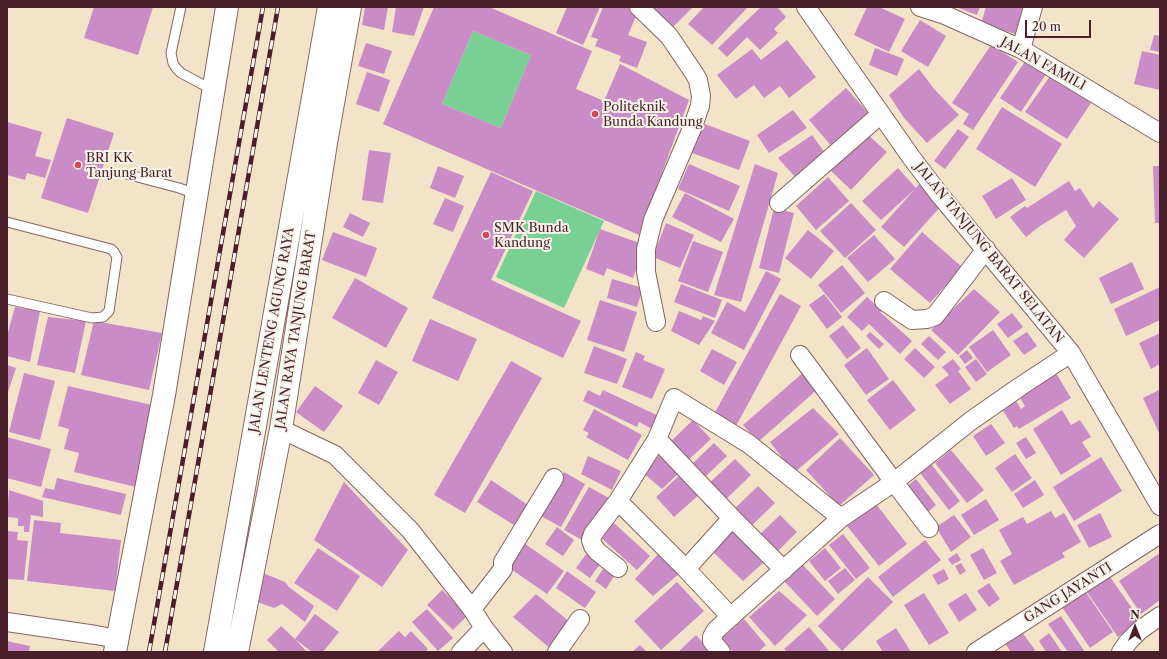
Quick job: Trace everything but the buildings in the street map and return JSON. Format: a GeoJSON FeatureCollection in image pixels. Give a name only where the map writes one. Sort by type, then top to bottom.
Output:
{"type":"FeatureCollection","features":[{"type":"Feature","properties":{"kind":"main road"},"geometry":{"type":"LineString","coordinates":[[116,646],[164,395],[227,7]]}},
{"type":"Feature","properties":{"kind":"main road","name":"JALAN LENTENG AGUNG RAYA"},"geometry":{"type":"LineString","coordinates":[[215,652],[329,7]]}},
{"type":"Feature","properties":{"kind":"main road","name":"JALAN RAYA TANJUNG BARAT"},"geometry":{"type":"LineString","coordinates":[[237,652],[281,429],[326,144],[350,7]]}},
{"type":"Feature","properties":{"kind":"street"},"geometry":{"type":"LineString","coordinates":[[639,7],[669,36],[698,80],[701,96],[700,106],[693,126],[653,220],[646,248],[646,272],[656,322]]}},
{"type":"Feature","properties":{"kind":"street","name":"JALAN TANJUNG BARAT SELATAN"},"geometry":{"type":"LineString","coordinates":[[806,7],[911,157],[939,194],[1071,353],[1160,506]]}},
{"type":"Feature","properties":{"kind":"street","name":"JALAN FAMILI"},"geometry":{"type":"LineString","coordinates":[[920,7],[945,15],[1021,49],[1160,133]]}},
{"type":"Feature","properties":{"kind":"street"},"geometry":{"type":"LineString","coordinates":[[1021,49],[1032,7]]}},
{"type":"Feature","properties":{"kind":"street"},"geometry":{"type":"LineString","coordinates":[[779,203],[881,114]]}},
{"type":"Feature","properties":{"kind":"street"},"geometry":{"type":"LineString","coordinates":[[884,301],[912,320],[927,319],[935,316],[986,249]]}},
{"type":"Feature","properties":{"kind":"street"},"geometry":{"type":"LineString","coordinates":[[721,652],[712,641],[712,637],[716,630],[841,518],[894,482],[972,420],[1071,353]]}},
{"type":"Feature","properties":{"kind":"street"},"geometry":{"type":"LineString","coordinates":[[800,355],[929,528]]}},
{"type":"Feature","properties":{"kind":"street"},"geometry":{"type":"LineString","coordinates":[[618,568],[598,552],[593,546],[591,540],[618,501],[657,438],[674,398],[748,444],[841,518]]}},
{"type":"Feature","properties":{"kind":"street"},"geometry":{"type":"LineString","coordinates":[[281,429],[335,455],[410,530],[472,609],[484,628],[503,652]]}},
{"type":"Feature","properties":{"kind":"street"},"geometry":{"type":"LineString","coordinates":[[657,438],[732,518],[784,570]]}},
{"type":"Feature","properties":{"kind":"street"},"geometry":{"type":"LineString","coordinates":[[472,609],[503,569],[503,562],[554,478]]}},
{"type":"Feature","properties":{"kind":"street"},"geometry":{"type":"LineString","coordinates":[[618,501],[686,569],[731,617]]}},
{"type":"Feature","properties":{"kind":"street"},"geometry":{"type":"LineString","coordinates":[[686,569],[732,518]]}},
{"type":"Feature","properties":{"kind":"street","name":"GANG JAYANTI"},"geometry":{"type":"LineString","coordinates":[[976,652],[1160,534]]}},
{"type":"Feature","properties":{"kind":"street"},"geometry":{"type":"LineString","coordinates":[[1121,652],[1128,642],[1140,630],[1160,616]]}},
{"type":"Feature","properties":{"kind":"street"},"geometry":{"type":"LineString","coordinates":[[557,652],[580,619]]}},
{"type":"Feature","properties":{"kind":"street"},"geometry":{"type":"LineString","coordinates":[[7,622],[96,635],[116,646]]}},
{"type":"Feature","properties":{"kind":"street"},"geometry":{"type":"LineString","coordinates":[[461,652],[484,628]]}},
{"type":"Feature","properties":{"kind":"lane"},"geometry":{"type":"LineString","coordinates":[[181,7],[171,53],[173,63],[181,73],[214,90]]}},
{"type":"Feature","properties":{"kind":"lane"},"geometry":{"type":"LineString","coordinates":[[126,174],[196,194]]}},
{"type":"Feature","properties":{"kind":"lane"},"geometry":{"type":"LineString","coordinates":[[7,222],[111,249],[117,257],[108,311],[103,317],[92,318],[7,299]]}},
{"type":"Feature","properties":{"kind":"green space"},"geometry":{"type":"Polygon","coordinates":[[[473,31],[531,55],[501,128],[442,104],[473,31]]]}},
{"type":"Feature","properties":{"kind":"green space"},"geometry":{"type":"Polygon","coordinates":[[[536,191],[604,221],[564,308],[496,277],[536,191]]]}},
{"type":"Feature","properties":{"kind":"railway"},"geometry":{"type":"LineString","coordinates":[[149,652],[263,7]]}},
{"type":"Feature","properties":{"kind":"railway"},"geometry":{"type":"LineString","coordinates":[[165,652],[278,7]]}},
{"type":"Feature","properties":{"kind":"place","name":"Politeknik Bunda Kandung"},"geometry":{"type":"Point","coordinates":[595,114]}},
{"type":"Feature","properties":{"kind":"place","name":"BRI KK Tanjung Barat"},"geometry":{"type":"Point","coordinates":[78,165]}},
{"type":"Feature","properties":{"kind":"place","name":"SMK Bunda Kandung"},"geometry":{"type":"Point","coordinates":[486,235]}}]}
